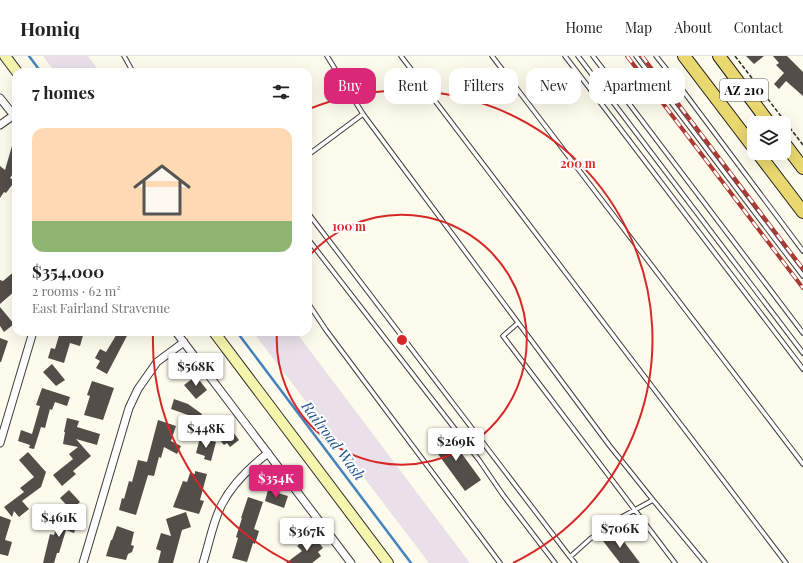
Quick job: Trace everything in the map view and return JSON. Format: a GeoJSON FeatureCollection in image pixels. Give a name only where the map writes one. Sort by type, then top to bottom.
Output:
{"type":"FeatureCollection","features":[{"type":"Feature","properties":{"kind":"main road","name":"AZ 210"},"geometry":{"type":"LineString","coordinates":[[684,56],[747,139]]}},
{"type":"Feature","properties":{"kind":"main road","name":"AZ 210"},"geometry":{"type":"LineString","coordinates":[[719,56],[764,116]]}},
{"type":"Feature","properties":{"kind":"main road"},"geometry":{"type":"LineString","coordinates":[[791,152],[803,168]]}},
{"type":"Feature","properties":{"kind":"main road"},"geometry":{"type":"LineString","coordinates":[[763,160],[803,212]]}},
{"type":"Feature","properties":{"kind":"street"},"geometry":{"type":"LineString","coordinates":[[5,56],[14,68]]}},
{"type":"Feature","properties":{"kind":"street"},"geometry":{"type":"LineString","coordinates":[[0,98],[12,113]]}},
{"type":"Feature","properties":{"kind":"street"},"geometry":{"type":"LineString","coordinates":[[0,125],[12,119]]}},
{"type":"Feature","properties":{"kind":"street"},"geometry":{"type":"LineString","coordinates":[[0,443],[32,336]]}},
{"type":"Feature","properties":{"kind":"street"},"geometry":{"type":"LineString","coordinates":[[179,336],[351,563]]}},
{"type":"Feature","properties":{"kind":"street"},"geometry":{"type":"LineString","coordinates":[[217,336],[388,563]]}},
{"type":"Feature","properties":{"kind":"street"},"geometry":{"type":"LineString","coordinates":[[83,563],[129,408],[138,389],[157,362],[184,342]]}},
{"type":"Feature","properties":{"kind":"street"},"geometry":{"type":"LineString","coordinates":[[203,563],[222,504],[233,486],[245,473],[268,453]]}},
{"type":"Feature","properties":{"kind":"lane"},"geometry":{"type":"LineString","coordinates":[[124,56],[131,68]]}},
{"type":"Feature","properties":{"kind":"lane"},"geometry":{"type":"LineString","coordinates":[[327,56],[363,114],[518,323],[609,445],[705,563]]}},
{"type":"Feature","properties":{"kind":"lane"},"geometry":{"type":"LineString","coordinates":[[401,56],[786,563]]}},
{"type":"Feature","properties":{"kind":"lane"},"geometry":{"type":"LineString","coordinates":[[492,56],[803,464]]}},
{"type":"Feature","properties":{"kind":"lane"},"geometry":{"type":"LineString","coordinates":[[565,56],[803,369]]}},
{"type":"Feature","properties":{"kind":"lane"},"geometry":{"type":"LineString","coordinates":[[578,56],[803,353]]}},
{"type":"Feature","properties":{"kind":"lane"},"geometry":{"type":"LineString","coordinates":[[593,56],[803,333]]}},
{"type":"Feature","properties":{"kind":"lane"},"geometry":{"type":"LineString","coordinates":[[636,56],[803,276]]}},
{"type":"Feature","properties":{"kind":"lane"},"geometry":{"type":"LineString","coordinates":[[656,56],[803,251]]}},
{"type":"Feature","properties":{"kind":"lane"},"geometry":{"type":"LineString","coordinates":[[312,152],[363,114]]}},
{"type":"Feature","properties":{"kind":"lane"},"geometry":{"type":"LineString","coordinates":[[312,218],[575,563]]}},
{"type":"Feature","properties":{"kind":"lane"},"geometry":{"type":"LineString","coordinates":[[312,244],[479,460],[503,495],[555,563]]}},
{"type":"Feature","properties":{"kind":"lane"},"geometry":{"type":"LineString","coordinates":[[312,309],[330,336],[500,563]]}},
{"type":"Feature","properties":{"kind":"lane"},"geometry":{"type":"LineString","coordinates":[[518,323],[503,336],[675,563]]}},
{"type":"Feature","properties":{"kind":"lane"},"geometry":{"type":"LineString","coordinates":[[570,557],[590,539],[620,518],[653,500]]}},
{"type":"Feature","properties":{"kind":"path"},"geometry":{"type":"LineString","coordinates":[[735,56],[803,145]]}},
{"type":"Feature","properties":{"kind":"shaded area"},"geometry":{"type":"Polygon","coordinates":[[[43,56],[88,56],[97,68],[52,68],[43,56]]]}},
{"type":"Feature","properties":{"kind":"shaded area"},"geometry":{"type":"Polygon","coordinates":[[[256,336],[299,336],[470,563],[429,563],[256,336]]]}},
{"type":"Feature","properties":{"kind":"building"},"geometry":{"type":"Polygon","coordinates":[[[746,56],[764,56],[754,64],[746,56]]]}},
{"type":"Feature","properties":{"kind":"building"},"geometry":{"type":"Polygon","coordinates":[[[773,56],[787,56],[803,72],[803,96],[786,81],[779,89],[774,84],[784,73],[776,65],[779,63],[773,56]]]}},
{"type":"Feature","properties":{"kind":"building"},"geometry":{"type":"Polygon","coordinates":[[[12,146],[12,175],[10,178],[12,179],[12,185],[0,198],[0,166],[5,170],[12,146]]]}},
{"type":"Feature","properties":{"kind":"building"},"geometry":{"type":"Polygon","coordinates":[[[12,273],[12,294],[0,304],[0,280],[3,281],[12,273]]]}},
{"type":"Feature","properties":{"kind":"building"},"geometry":{"type":"Polygon","coordinates":[[[0,307],[12,322],[12,326],[4,332],[0,326],[0,307]]]}},
{"type":"Feature","properties":{"kind":"building"},"geometry":{"type":"Polygon","coordinates":[[[59,336],[83,336],[80,346],[70,343],[64,363],[48,358],[51,348],[55,349],[59,336]]]}},
{"type":"Feature","properties":{"kind":"building"},"geometry":{"type":"Polygon","coordinates":[[[116,336],[127,336],[107,374],[96,368],[100,361],[95,358],[100,349],[106,352],[116,336]]]}},
{"type":"Feature","properties":{"kind":"building"},"geometry":{"type":"Polygon","coordinates":[[[0,338],[8,341],[1,362],[0,362],[0,338]]]}},
{"type":"Feature","properties":{"kind":"building"},"geometry":{"type":"Polygon","coordinates":[[[52,364],[65,380],[56,386],[43,372],[52,364]]]}},
{"type":"Feature","properties":{"kind":"building"},"geometry":{"type":"Polygon","coordinates":[[[196,376],[207,390],[196,399],[184,385],[196,376]]]}},
{"type":"Feature","properties":{"kind":"building"},"geometry":{"type":"Polygon","coordinates":[[[92,381],[114,388],[103,420],[84,415],[90,396],[87,395],[92,381]]]}},
{"type":"Feature","properties":{"kind":"building"},"geometry":{"type":"Polygon","coordinates":[[[42,388],[70,397],[67,406],[55,402],[52,410],[50,409],[45,428],[41,427],[34,449],[29,448],[30,445],[18,441],[21,430],[32,434],[40,406],[36,405],[42,388]]]}},
{"type":"Feature","properties":{"kind":"building"},"geometry":{"type":"Polygon","coordinates":[[[174,399],[188,404],[202,414],[197,421],[188,415],[171,409],[174,399]]]}},
{"type":"Feature","properties":{"kind":"building"},"geometry":{"type":"Polygon","coordinates":[[[67,418],[79,421],[77,427],[100,434],[97,445],[76,439],[91,456],[73,471],[76,474],[62,486],[53,475],[73,459],[69,454],[78,447],[63,444],[67,418]]]}},
{"type":"Feature","properties":{"kind":"building"},"geometry":{"type":"Polygon","coordinates":[[[158,420],[176,426],[171,441],[181,446],[177,454],[164,447],[161,458],[159,457],[154,476],[148,475],[136,515],[119,510],[129,481],[132,482],[138,460],[147,462],[158,420]]]}},
{"type":"Feature","properties":{"kind":"building"},"geometry":{"type":"Polygon","coordinates":[[[227,424],[239,440],[230,447],[227,443],[224,445],[220,440],[224,437],[219,430],[227,424]]]}},
{"type":"Feature","properties":{"kind":"building"},"geometry":{"type":"Polygon","coordinates":[[[446,432],[481,480],[465,491],[430,443],[446,432]]]}},
{"type":"Feature","properties":{"kind":"building"},"geometry":{"type":"Polygon","coordinates":[[[200,438],[216,442],[211,461],[204,459],[205,456],[196,453],[200,438]]]}},
{"type":"Feature","properties":{"kind":"building"},"geometry":{"type":"Polygon","coordinates":[[[28,452],[46,472],[41,487],[22,501],[29,509],[19,517],[14,511],[12,517],[4,507],[24,492],[20,488],[34,477],[19,460],[28,452]]]}},
{"type":"Feature","properties":{"kind":"building"},"geometry":{"type":"Polygon","coordinates":[[[195,471],[207,474],[200,500],[204,501],[199,514],[173,507],[183,481],[187,482],[190,473],[195,474],[195,471]]]}},
{"type":"Feature","properties":{"kind":"building"},"geometry":{"type":"Polygon","coordinates":[[[69,490],[80,502],[71,510],[60,498],[69,490]]]}},
{"type":"Feature","properties":{"kind":"building"},"geometry":{"type":"Polygon","coordinates":[[[268,490],[288,496],[284,508],[265,501],[268,490]]]}},
{"type":"Feature","properties":{"kind":"building"},"geometry":{"type":"Polygon","coordinates":[[[248,497],[263,502],[254,529],[259,531],[255,544],[253,543],[247,562],[232,558],[238,538],[236,537],[248,497]]]}},
{"type":"Feature","properties":{"kind":"building"},"geometry":{"type":"Polygon","coordinates":[[[186,512],[191,527],[182,530],[173,563],[158,563],[161,551],[156,549],[161,533],[171,536],[166,519],[186,512]]]}},
{"type":"Feature","properties":{"kind":"building"},"geometry":{"type":"Polygon","coordinates":[[[61,515],[78,521],[74,533],[66,530],[59,553],[57,553],[54,563],[43,563],[50,534],[54,535],[61,515]]]}},
{"type":"Feature","properties":{"kind":"building"},"geometry":{"type":"Polygon","coordinates":[[[0,516],[11,520],[5,540],[12,542],[8,556],[0,554],[0,516]]]}},
{"type":"Feature","properties":{"kind":"building"},"geometry":{"type":"Polygon","coordinates":[[[117,526],[134,532],[131,545],[134,546],[132,552],[128,554],[126,560],[106,556],[117,526]]]}},
{"type":"Feature","properties":{"kind":"building"},"geometry":{"type":"Polygon","coordinates":[[[616,531],[640,563],[620,563],[603,541],[616,531]]]}},
{"type":"Feature","properties":{"kind":"building"},"geometry":{"type":"Polygon","coordinates":[[[308,537],[313,543],[317,540],[323,548],[318,552],[321,556],[312,563],[286,563],[302,551],[297,546],[308,537]]]}},
{"type":"Feature","properties":{"kind":"waterway","name":"Railroad Wash"},"geometry":{"type":"LineString","coordinates":[[29,56],[38,68]]}},
{"type":"Feature","properties":{"kind":"waterway","name":"Railroad Wash"},"geometry":{"type":"LineString","coordinates":[[240,336],[411,563]]}},
{"type":"Feature","properties":{"kind":"railway"},"geometry":{"type":"LineString","coordinates":[[627,56],[803,288]]}},
{"type":"Feature","properties":{"kind":"railway"},"geometry":{"type":"LineString","coordinates":[[642,56],[803,269]]}}]}
